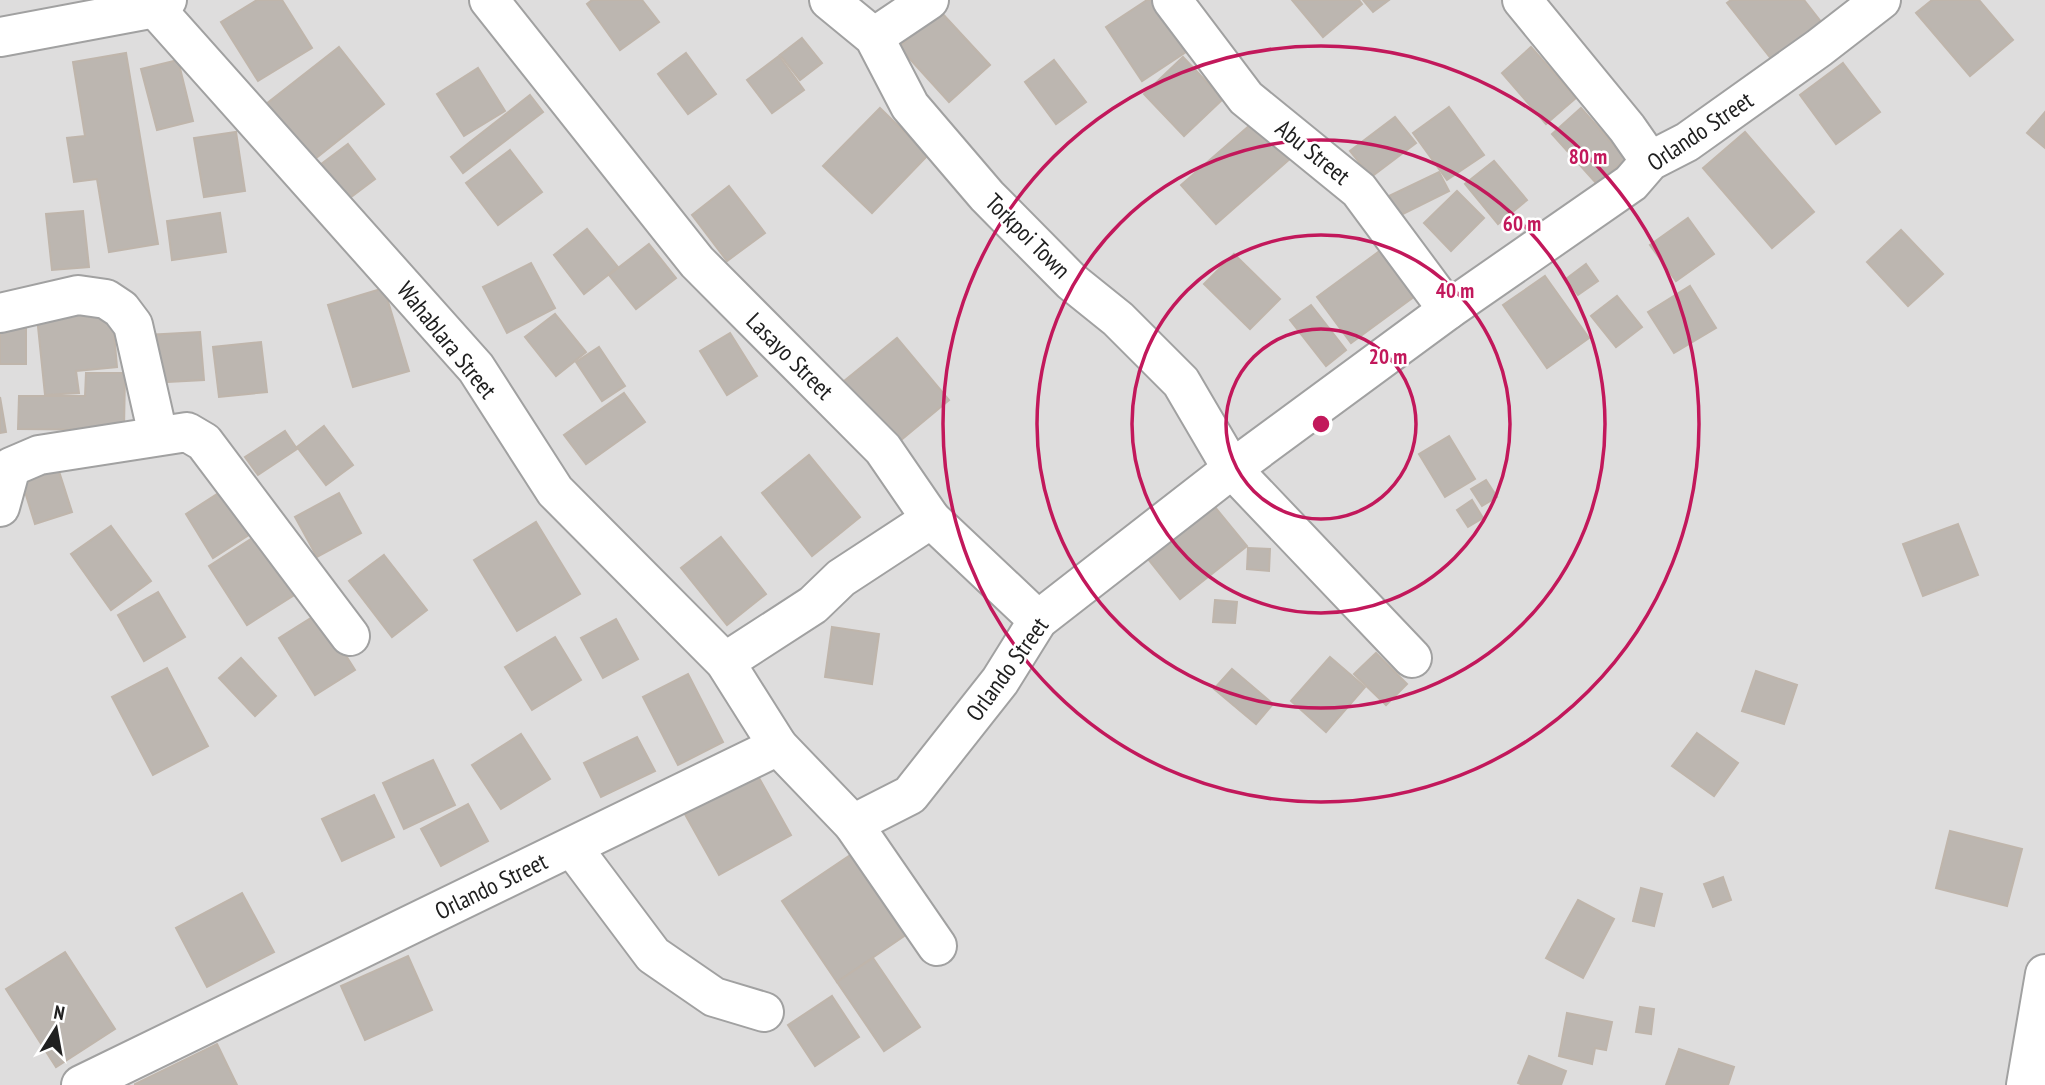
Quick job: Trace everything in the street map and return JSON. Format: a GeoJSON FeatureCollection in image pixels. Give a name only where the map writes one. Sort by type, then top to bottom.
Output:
{"type":"FeatureCollection","features":[{"type":"Feature","properties":{"kind":"street","name":"Lasayo Street"},"geometry":{"type":"LineString","coordinates":[[489,0],[697,262],[883,449],[931,519],[1038,620]]}},
{"type":"Feature","properties":{"kind":"street","name":"Torkpoi Town"},"geometry":{"type":"LineString","coordinates":[[829,0],[874,37],[910,106],[987,196],[1072,282],[1118,319],[1181,382],[1233,469],[1412,657]]}},
{"type":"Feature","properties":{"kind":"street"},"geometry":{"type":"LineString","coordinates":[[874,37],[929,0]]}},
{"type":"Feature","properties":{"kind":"street","name":"Abu Street"},"geometry":{"type":"LineString","coordinates":[[1172,0],[1246,98],[1359,190],[1448,310]]}},
{"type":"Feature","properties":{"kind":"street"},"geometry":{"type":"LineString","coordinates":[[1522,0],[1627,128],[1650,161]]}},
{"type":"Feature","properties":{"kind":"street","name":"Orlando Street"},"geometry":{"type":"LineString","coordinates":[[853,824],[910,795],[1000,681],[1038,620],[1233,469],[1448,310],[1631,183],[1650,161],[1687,142],[1819,48],[1879,1]]}},
{"type":"Feature","properties":{"kind":"street"},"geometry":{"type":"LineString","coordinates":[[0,37],[161,4]]}},
{"type":"Feature","properties":{"kind":"street","name":"Wahablara Street"},"geometry":{"type":"LineString","coordinates":[[161,4],[476,368],[555,491],[725,662],[778,746]]}},
{"type":"Feature","properties":{"kind":"street"},"geometry":{"type":"LineString","coordinates":[[0,313],[78,295],[106,299],[121,309],[133,325],[158,435]]}},
{"type":"Feature","properties":{"kind":"street"},"geometry":{"type":"LineString","coordinates":[[0,507],[11,467],[39,455],[187,432],[204,442],[350,636]]}},
{"type":"Feature","properties":{"kind":"street"},"geometry":{"type":"LineString","coordinates":[[725,662],[813,605],[841,579],[931,519]]}},
{"type":"Feature","properties":{"kind":"street"},"geometry":{"type":"LineString","coordinates":[[778,746],[853,824],[937,946]]}},
{"type":"Feature","properties":{"kind":"street","name":"Orlando Street"},"geometry":{"type":"LineString","coordinates":[[81,1085],[778,746]]}},
{"type":"Feature","properties":{"kind":"street"},"geometry":{"type":"LineString","coordinates":[[572,847],[653,955],[714,997],[764,1012]]}},
{"type":"Feature","properties":{"kind":"street"},"geometry":{"type":"LineString","coordinates":[[2026,1085],[2045,974]]}},
{"type":"Feature","properties":{"kind":"shaded area"},"geometry":{"type":"Polygon","coordinates":[[[0,0],[2045,0],[2045,1085],[0,1085],[0,0]]]}},
{"type":"Feature","properties":{"kind":"building"},"geometry":{"type":"Polygon","coordinates":[[[257,0],[282,0],[312,48],[258,81],[221,22],[257,0]]]}},
{"type":"Feature","properties":{"kind":"building"},"geometry":{"type":"Polygon","coordinates":[[[592,0],[642,0],[659,22],[620,50],[587,4],[592,0]]]}},
{"type":"Feature","properties":{"kind":"building"},"geometry":{"type":"Polygon","coordinates":[[[1151,0],[1186,52],[1142,81],[1106,27],[1151,0]]]}},
{"type":"Feature","properties":{"kind":"building"},"geometry":{"type":"Polygon","coordinates":[[[1292,0],[1359,0],[1362,4],[1323,37],[1292,0]]]}},
{"type":"Feature","properties":{"kind":"building"},"geometry":{"type":"Polygon","coordinates":[[[1363,0],[1389,0],[1373,12],[1363,0]]]}},
{"type":"Feature","properties":{"kind":"building"},"geometry":{"type":"Polygon","coordinates":[[[1731,0],[1804,0],[1822,23],[1773,61],[1727,3],[1731,0]]]}},
{"type":"Feature","properties":{"kind":"building"},"geometry":{"type":"Polygon","coordinates":[[[1932,0],[1979,0],[2013,40],[1970,76],[1916,13],[1932,0]]]}},
{"type":"Feature","properties":{"kind":"building"},"geometry":{"type":"Polygon","coordinates":[[[940,11],[990,65],[949,102],[899,47],[940,11]]]}},
{"type":"Feature","properties":{"kind":"building"},"geometry":{"type":"Polygon","coordinates":[[[802,38],[822,63],[800,80],[780,55],[802,38]]]}},
{"type":"Feature","properties":{"kind":"building"},"geometry":{"type":"Polygon","coordinates":[[[339,47],[384,104],[306,166],[261,108],[339,47]]]}},
{"type":"Feature","properties":{"kind":"building"},"geometry":{"type":"Polygon","coordinates":[[[1531,47],[1576,98],[1546,124],[1502,73],[1531,47]]]}},
{"type":"Feature","properties":{"kind":"building"},"geometry":{"type":"Polygon","coordinates":[[[126,53],[158,244],[109,252],[97,179],[74,182],[67,138],[85,136],[73,62],[126,53]]]}},
{"type":"Feature","properties":{"kind":"building"},"geometry":{"type":"Polygon","coordinates":[[[686,53],[716,94],[688,114],[658,74],[686,53]]]}},
{"type":"Feature","properties":{"kind":"building"},"geometry":{"type":"Polygon","coordinates":[[[779,56],[804,90],[772,113],[747,80],[779,56]]]}},
{"type":"Feature","properties":{"kind":"building"},"geometry":{"type":"Polygon","coordinates":[[[1183,57],[1223,99],[1184,136],[1144,94],[1183,57]]]}},
{"type":"Feature","properties":{"kind":"building"},"geometry":{"type":"Polygon","coordinates":[[[178,60],[193,121],[157,130],[141,69],[178,60]]]}},
{"type":"Feature","properties":{"kind":"building"},"geometry":{"type":"Polygon","coordinates":[[[1054,60],[1086,102],[1056,124],[1025,82],[1054,60]]]}},
{"type":"Feature","properties":{"kind":"building"},"geometry":{"type":"Polygon","coordinates":[[[1843,63],[1880,112],[1836,144],[1800,95],[1843,63]]]}},
{"type":"Feature","properties":{"kind":"building"},"geometry":{"type":"Polygon","coordinates":[[[478,68],[505,111],[464,136],[437,94],[478,68]]]}},
{"type":"Feature","properties":{"kind":"building"},"geometry":{"type":"Polygon","coordinates":[[[530,95],[543,112],[463,173],[451,157],[530,95]]]}},
{"type":"Feature","properties":{"kind":"building"},"geometry":{"type":"Polygon","coordinates":[[[1449,107],[1484,155],[1447,180],[1413,133],[1449,107]]]}},
{"type":"Feature","properties":{"kind":"building"},"geometry":{"type":"Polygon","coordinates":[[[880,108],[928,155],[872,213],[823,166],[880,108]]]}},
{"type":"Feature","properties":{"kind":"building"},"geometry":{"type":"Polygon","coordinates":[[[1581,108],[1626,159],[1597,184],[1552,134],[1581,108]]]}},
{"type":"Feature","properties":{"kind":"building"},"geometry":{"type":"Polygon","coordinates":[[[2045,112],[2045,148],[2027,133],[2045,112]]]}},
{"type":"Feature","properties":{"kind":"building"},"geometry":{"type":"Polygon","coordinates":[[[1395,117],[1416,143],[1371,177],[1350,151],[1395,117]]]}},
{"type":"Feature","properties":{"kind":"building"},"geometry":{"type":"Polygon","coordinates":[[[1257,119],[1291,158],[1216,224],[1181,185],[1257,119]]]}},
{"type":"Feature","properties":{"kind":"building"},"geometry":{"type":"Polygon","coordinates":[[[236,132],[245,191],[204,197],[194,138],[236,132]]]}},
{"type":"Feature","properties":{"kind":"building"},"geometry":{"type":"Polygon","coordinates":[[[1745,132],[1814,212],[1772,248],[1703,168],[1745,132]]]}},
{"type":"Feature","properties":{"kind":"building"},"geometry":{"type":"Polygon","coordinates":[[[348,144],[375,179],[335,209],[308,174],[348,144]]]}},
{"type":"Feature","properties":{"kind":"building"},"geometry":{"type":"Polygon","coordinates":[[[510,150],[542,192],[498,225],[466,183],[510,150]]]}},
{"type":"Feature","properties":{"kind":"building"},"geometry":{"type":"Polygon","coordinates":[[[1494,161],[1527,200],[1498,224],[1465,184],[1494,161]]]}},
{"type":"Feature","properties":{"kind":"building"},"geometry":{"type":"Polygon","coordinates":[[[1439,172],[1449,191],[1399,216],[1389,196],[1439,172]]]}},
{"type":"Feature","properties":{"kind":"building"},"geometry":{"type":"Polygon","coordinates":[[[729,186],[765,233],[727,261],[692,215],[729,186]]]}},
{"type":"Feature","properties":{"kind":"building"},"geometry":{"type":"Polygon","coordinates":[[[1457,191],[1484,218],[1451,251],[1424,223],[1457,191]]]}},
{"type":"Feature","properties":{"kind":"building"},"geometry":{"type":"Polygon","coordinates":[[[83,211],[89,267],[52,270],[46,214],[83,211]]]}},
{"type":"Feature","properties":{"kind":"building"},"geometry":{"type":"Polygon","coordinates":[[[220,213],[226,252],[172,260],[167,221],[220,213]]]}},
{"type":"Feature","properties":{"kind":"building"},"geometry":{"type":"Polygon","coordinates":[[[1688,218],[1714,254],[1676,281],[1650,245],[1688,218]]]}},
{"type":"Feature","properties":{"kind":"building"},"geometry":{"type":"Polygon","coordinates":[[[587,229],[618,267],[584,294],[554,255],[587,229]]]}},
{"type":"Feature","properties":{"kind":"building"},"geometry":{"type":"Polygon","coordinates":[[[1901,230],[1943,274],[1908,306],[1867,262],[1901,230]]]}},
{"type":"Feature","properties":{"kind":"building"},"geometry":{"type":"Polygon","coordinates":[[[649,244],[676,278],[636,309],[609,275],[649,244]]]}},
{"type":"Feature","properties":{"kind":"building"},"geometry":{"type":"Polygon","coordinates":[[[1381,250],[1415,296],[1351,343],[1317,297],[1381,250]]]}},
{"type":"Feature","properties":{"kind":"building"},"geometry":{"type":"Polygon","coordinates":[[[1234,254],[1280,299],[1250,329],[1204,284],[1234,254]]]}},
{"type":"Feature","properties":{"kind":"building"},"geometry":{"type":"Polygon","coordinates":[[[531,263],[555,308],[507,333],[483,287],[531,263]]]}},
{"type":"Feature","properties":{"kind":"building"},"geometry":{"type":"Polygon","coordinates":[[[1586,264],[1598,281],[1578,295],[1566,279],[1586,264]]]}},
{"type":"Feature","properties":{"kind":"building"},"geometry":{"type":"Polygon","coordinates":[[[1545,276],[1589,338],[1547,368],[1503,305],[1545,276]]]}},
{"type":"Feature","properties":{"kind":"building"},"geometry":{"type":"Polygon","coordinates":[[[1690,286],[1716,328],[1674,353],[1648,312],[1690,286]]]}},
{"type":"Feature","properties":{"kind":"building"},"geometry":{"type":"Polygon","coordinates":[[[384,288],[409,371],[353,387],[328,305],[384,288]]]}},
{"type":"Feature","properties":{"kind":"building"},"geometry":{"type":"Polygon","coordinates":[[[1617,296],[1642,327],[1616,347],[1591,316],[1617,296]]]}},
{"type":"Feature","properties":{"kind":"building"},"geometry":{"type":"Polygon","coordinates":[[[1311,305],[1346,350],[1326,366],[1290,320],[1311,305]]]}},
{"type":"Feature","properties":{"kind":"building"},"geometry":{"type":"Polygon","coordinates":[[[112,310],[117,367],[76,371],[79,393],[45,395],[37,317],[112,310]]]}},
{"type":"Feature","properties":{"kind":"building"},"geometry":{"type":"Polygon","coordinates":[[[555,314],[586,352],[556,376],[525,337],[555,314]]]}},
{"type":"Feature","properties":{"kind":"building"},"geometry":{"type":"Polygon","coordinates":[[[0,320],[26,320],[26,364],[0,364],[0,320]]]}},
{"type":"Feature","properties":{"kind":"building"},"geometry":{"type":"Polygon","coordinates":[[[200,332],[204,380],[149,383],[146,335],[200,332]]]}},
{"type":"Feature","properties":{"kind":"building"},"geometry":{"type":"Polygon","coordinates":[[[730,333],[757,376],[727,395],[700,351],[730,333]]]}},
{"type":"Feature","properties":{"kind":"building"},"geometry":{"type":"Polygon","coordinates":[[[897,338],[949,400],[895,445],[843,382],[897,338]]]}},
{"type":"Feature","properties":{"kind":"building"},"geometry":{"type":"Polygon","coordinates":[[[261,342],[267,392],[219,397],[213,347],[261,342]]]}},
{"type":"Feature","properties":{"kind":"building"},"geometry":{"type":"Polygon","coordinates":[[[599,347],[625,386],[602,401],[576,362],[599,347]]]}},
{"type":"Feature","properties":{"kind":"building"},"geometry":{"type":"Polygon","coordinates":[[[86,373],[125,373],[124,430],[18,429],[19,396],[85,396],[86,373]]]}},
{"type":"Feature","properties":{"kind":"building"},"geometry":{"type":"Polygon","coordinates":[[[624,393],[645,422],[586,464],[564,435],[624,393]]]}},
{"type":"Feature","properties":{"kind":"building"},"geometry":{"type":"Polygon","coordinates":[[[0,397],[6,432],[0,433],[0,397]]]}},
{"type":"Feature","properties":{"kind":"building"},"geometry":{"type":"Polygon","coordinates":[[[324,426],[353,465],[326,485],[297,447],[324,426]]]}},
{"type":"Feature","properties":{"kind":"building"},"geometry":{"type":"Polygon","coordinates":[[[285,431],[297,449],[258,475],[245,457],[285,431]]]}},
{"type":"Feature","properties":{"kind":"building"},"geometry":{"type":"Polygon","coordinates":[[[1449,436],[1475,479],[1445,497],[1419,454],[1449,436]]]}},
{"type":"Feature","properties":{"kind":"building"},"geometry":{"type":"Polygon","coordinates":[[[809,455],[860,517],[812,556],[762,493],[809,455]]]}},
{"type":"Feature","properties":{"kind":"building"},"geometry":{"type":"Polygon","coordinates":[[[57,465],[72,512],[35,524],[20,476],[57,465]]]}},
{"type":"Feature","properties":{"kind":"building"},"geometry":{"type":"Polygon","coordinates":[[[1486,480],[1497,497],[1482,506],[1471,489],[1486,480]]]}},
{"type":"Feature","properties":{"kind":"building"},"geometry":{"type":"Polygon","coordinates":[[[225,489],[252,533],[213,558],[186,514],[225,489]]]}},
{"type":"Feature","properties":{"kind":"building"},"geometry":{"type":"Polygon","coordinates":[[[339,493],[361,533],[317,557],[295,517],[339,493]]]}},
{"type":"Feature","properties":{"kind":"building"},"geometry":{"type":"Polygon","coordinates":[[[1472,500],[1483,518],[1468,527],[1457,510],[1472,500]]]}},
{"type":"Feature","properties":{"kind":"building"},"geometry":{"type":"Polygon","coordinates":[[[1210,501],[1247,546],[1180,599],[1144,554],[1210,501]]]}},
{"type":"Feature","properties":{"kind":"building"},"geometry":{"type":"Polygon","coordinates":[[[536,522],[580,594],[517,631],[474,560],[536,522]]]}},
{"type":"Feature","properties":{"kind":"building"},"geometry":{"type":"Polygon","coordinates":[[[1958,524],[1978,575],[1923,596],[1903,544],[1958,524]]]}},
{"type":"Feature","properties":{"kind":"building"},"geometry":{"type":"Polygon","coordinates":[[[111,526],[151,581],[111,610],[71,554],[111,526]]]}},
{"type":"Feature","properties":{"kind":"building"},"geometry":{"type":"Polygon","coordinates":[[[257,535],[296,594],[247,625],[209,566],[257,535]]]}},
{"type":"Feature","properties":{"kind":"building"},"geometry":{"type":"Polygon","coordinates":[[[721,537],[766,594],[727,625],[681,568],[721,537]]]}},
{"type":"Feature","properties":{"kind":"building"},"geometry":{"type":"Polygon","coordinates":[[[1248,548],[1270,549],[1269,571],[1247,569],[1248,548]]]}},
{"type":"Feature","properties":{"kind":"building"},"geometry":{"type":"Polygon","coordinates":[[[384,555],[427,610],[392,637],[349,581],[384,555]]]}},
{"type":"Feature","properties":{"kind":"building"},"geometry":{"type":"Polygon","coordinates":[[[158,592],[185,637],[144,661],[118,615],[158,592]]]}},
{"type":"Feature","properties":{"kind":"building"},"geometry":{"type":"Polygon","coordinates":[[[1215,600],[1237,602],[1235,623],[1213,622],[1215,600]]]}},
{"type":"Feature","properties":{"kind":"building"},"geometry":{"type":"Polygon","coordinates":[[[319,613],[355,670],[315,695],[279,638],[319,613]]]}},
{"type":"Feature","properties":{"kind":"building"},"geometry":{"type":"Polygon","coordinates":[[[616,619],[638,659],[603,678],[581,638],[616,619]]]}},
{"type":"Feature","properties":{"kind":"building"},"geometry":{"type":"Polygon","coordinates":[[[832,627],[879,634],[872,684],[825,677],[832,627]]]}},
{"type":"Feature","properties":{"kind":"building"},"geometry":{"type":"Polygon","coordinates":[[[555,637],[581,680],[532,710],[505,667],[555,637]]]}},
{"type":"Feature","properties":{"kind":"building"},"geometry":{"type":"Polygon","coordinates":[[[1376,653],[1407,684],[1386,705],[1354,674],[1376,653]]]}},
{"type":"Feature","properties":{"kind":"building"},"geometry":{"type":"Polygon","coordinates":[[[1330,657],[1365,687],[1326,732],[1291,701],[1330,657]]]}},
{"type":"Feature","properties":{"kind":"building"},"geometry":{"type":"Polygon","coordinates":[[[241,658],[276,696],[255,716],[219,678],[241,658]]]}},
{"type":"Feature","properties":{"kind":"building"},"geometry":{"type":"Polygon","coordinates":[[[167,668],[208,746],[153,775],[112,697],[167,668]]]}},
{"type":"Feature","properties":{"kind":"building"},"geometry":{"type":"Polygon","coordinates":[[[1232,669],[1273,704],[1256,724],[1214,689],[1232,669]]]}},
{"type":"Feature","properties":{"kind":"building"},"geometry":{"type":"Polygon","coordinates":[[[1756,671],[1797,685],[1784,724],[1742,711],[1756,671]]]}},
{"type":"Feature","properties":{"kind":"building"},"geometry":{"type":"Polygon","coordinates":[[[688,674],[723,742],[678,765],[643,697],[688,674]]]}},
{"type":"Feature","properties":{"kind":"building"},"geometry":{"type":"Polygon","coordinates":[[[1697,733],[1738,763],[1714,796],[1672,766],[1697,733]]]}},
{"type":"Feature","properties":{"kind":"building"},"geometry":{"type":"Polygon","coordinates":[[[521,734],[550,779],[501,809],[472,765],[521,734]]]}},
{"type":"Feature","properties":{"kind":"building"},"geometry":{"type":"Polygon","coordinates":[[[637,737],[655,771],[601,797],[584,763],[637,737]]]}},
{"type":"Feature","properties":{"kind":"building"},"geometry":{"type":"Polygon","coordinates":[[[433,760],[455,805],[404,829],[383,783],[433,760]]]}},
{"type":"Feature","properties":{"kind":"building"},"geometry":{"type":"Polygon","coordinates":[[[754,769],[791,835],[719,875],[682,809],[754,769]]]}},
{"type":"Feature","properties":{"kind":"building"},"geometry":{"type":"Polygon","coordinates":[[[374,795],[394,837],[342,861],[322,819],[374,795]]]}},
{"type":"Feature","properties":{"kind":"building"},"geometry":{"type":"Polygon","coordinates":[[[468,804],[488,841],[441,866],[421,829],[468,804]]]}},
{"type":"Feature","properties":{"kind":"building"},"geometry":{"type":"Polygon","coordinates":[[[1950,831],[2022,849],[2007,906],[1936,888],[1950,831]]]}},
{"type":"Feature","properties":{"kind":"building"},"geometry":{"type":"Polygon","coordinates":[[[855,852],[910,932],[837,982],[782,901],[855,852]]]}},
{"type":"Feature","properties":{"kind":"building"},"geometry":{"type":"Polygon","coordinates":[[[1723,877],[1731,900],[1713,907],[1704,884],[1723,877]]]}},
{"type":"Feature","properties":{"kind":"building"},"geometry":{"type":"Polygon","coordinates":[[[1641,888],[1662,894],[1654,926],[1633,921],[1641,888]]]}},
{"type":"Feature","properties":{"kind":"building"},"geometry":{"type":"Polygon","coordinates":[[[242,893],[274,952],[207,987],[176,928],[242,893]]]}},
{"type":"Feature","properties":{"kind":"building"},"geometry":{"type":"Polygon","coordinates":[[[1578,900],[1614,919],[1583,978],[1546,958],[1578,900]]]}},
{"type":"Feature","properties":{"kind":"building"},"geometry":{"type":"Polygon","coordinates":[[[65,952],[115,1029],[56,1067],[6,989],[65,952]]]}},
{"type":"Feature","properties":{"kind":"building"},"geometry":{"type":"Polygon","coordinates":[[[408,956],[432,1010],[365,1040],[341,986],[408,956]]]}},
{"type":"Feature","properties":{"kind":"building"},"geometry":{"type":"Polygon","coordinates":[[[873,958],[920,1027],[884,1051],[837,982],[873,958]]]}},
{"type":"Feature","properties":{"kind":"building"},"geometry":{"type":"Polygon","coordinates":[[[832,996],[859,1037],[815,1066],[788,1025],[832,996]]]}},
{"type":"Feature","properties":{"kind":"building"},"geometry":{"type":"Polygon","coordinates":[[[1640,1007],[1654,1009],[1651,1034],[1636,1032],[1640,1007]]]}},
{"type":"Feature","properties":{"kind":"building"},"geometry":{"type":"Polygon","coordinates":[[[1567,1013],[1612,1022],[1606,1050],[1595,1048],[1592,1064],[1559,1056],[1567,1013]]]}},
{"type":"Feature","properties":{"kind":"building"},"geometry":{"type":"Polygon","coordinates":[[[217,1044],[237,1085],[135,1085],[135,1084],[217,1044]]]}},
{"type":"Feature","properties":{"kind":"building"},"geometry":{"type":"Polygon","coordinates":[[[1679,1049],[1734,1067],[1728,1085],[1666,1085],[1679,1049]]]}},
{"type":"Feature","properties":{"kind":"building"},"geometry":{"type":"Polygon","coordinates":[[[1529,1056],[1566,1071],[1561,1085],[1518,1083],[1529,1056]]]}}]}
